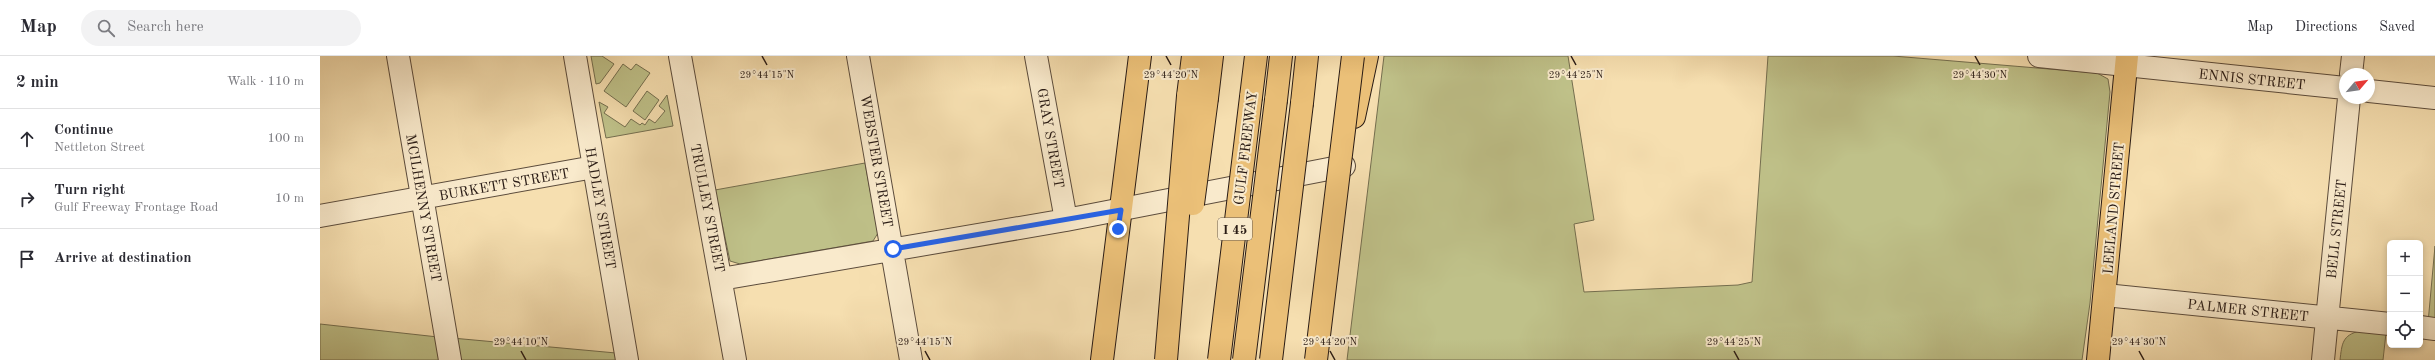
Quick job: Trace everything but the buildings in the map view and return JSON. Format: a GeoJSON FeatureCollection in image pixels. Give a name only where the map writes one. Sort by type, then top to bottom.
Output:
{"type":"FeatureCollection","features":[{"type":"Feature","properties":{"kind":"main road"},"geometry":{"type":"LineString","coordinates":[[1102,360],[1140,56]]}},
{"type":"Feature","properties":{"kind":"main road"},"geometry":{"type":"LineString","coordinates":[[1174,360],[1198,97],[1193,56]]}},
{"type":"Feature","properties":{"kind":"main road"},"geometry":{"type":"LineString","coordinates":[[1166,360],[1198,97],[1212,56]]}},
{"type":"Feature","properties":{"kind":"main road","name":"GULF FREEWAY"},"geometry":{"type":"LineString","coordinates":[[1219,360],[1256,56]]}},
{"type":"Feature","properties":{"kind":"main road","name":"GULF FREEWAY"},"geometry":{"type":"LineString","coordinates":[[1244,360],[1281,56]]}},
{"type":"Feature","properties":{"kind":"main road"},"geometry":{"type":"LineString","coordinates":[[1270,360],[1307,56]]}},
{"type":"Feature","properties":{"kind":"main road"},"geometry":{"type":"LineString","coordinates":[[1316,360],[1353,56]]}},
{"type":"Feature","properties":{"kind":"main road"},"geometry":{"type":"LineString","coordinates":[[1321,360],[1344,166],[1367,56]]}},
{"type":"Feature","properties":{"kind":"main road","name":"LEELAND STREET"},"geometry":{"type":"LineString","coordinates":[[2098,360],[2126,61]]}},
{"type":"Feature","properties":{"kind":"street","name":"MCILHENNY STREET"},"geometry":{"type":"LineString","coordinates":[[398,56],[450,360]]}},
{"type":"Feature","properties":{"kind":"street","name":"HADLEY STREET"},"geometry":{"type":"LineString","coordinates":[[575,56],[626,360]]}},
{"type":"Feature","properties":{"kind":"street","name":"TRULLEY STREET"},"geometry":{"type":"LineString","coordinates":[[680,56],[722,279],[735,360]]}},
{"type":"Feature","properties":{"kind":"street","name":"WEBSTER STREET"},"geometry":{"type":"LineString","coordinates":[[858,56],[912,360]]}},
{"type":"Feature","properties":{"kind":"street","name":"GRAY STREET"},"geometry":{"type":"LineString","coordinates":[[1036,56],[1066,220]]}},
{"type":"Feature","properties":{"kind":"street","name":"ENNIS STREET"},"geometry":{"type":"LineString","coordinates":[[2039,56],[2126,61],[2339,87]]}},
{"type":"Feature","properties":{"kind":"street"},"geometry":{"type":"LineString","coordinates":[[2352,68],[2353,56]]}},
{"type":"Feature","properties":{"kind":"street"},"geometry":{"type":"LineString","coordinates":[[2375,92],[2435,98]]}},
{"type":"Feature","properties":{"kind":"street","name":"BELL STREET"},"geometry":{"type":"LineString","coordinates":[[2323,360],[2348,104]]}},
{"type":"Feature","properties":{"kind":"street"},"geometry":{"type":"LineString","coordinates":[[722,279],[1066,220],[1344,166]]}},
{"type":"Feature","properties":{"kind":"street","name":"BURKETT STREET"},"geometry":{"type":"LineString","coordinates":[[320,216],[594,168]]}},
{"type":"Feature","properties":{"kind":"street","name":"PALMER STREET"},"geometry":{"type":"LineString","coordinates":[[2105,295],[2387,324]]}},
{"type":"Feature","properties":{"kind":"street"},"geometry":{"type":"LineString","coordinates":[[2423,327],[2435,329]]}},
{"type":"Feature","properties":{"kind":"green space"},"geometry":{"type":"Polygon","coordinates":[[[591,56],[602,56],[614,64],[600,83],[596,84],[591,56]]]}},
{"type":"Feature","properties":{"kind":"green space"},"geometry":{"type":"Polygon","coordinates":[[[1384,56],[1568,56],[1594,220],[1574,224],[1584,292],[1738,285],[1752,282],[1768,56],[1893,56],[2097,73],[2108,79],[2110,92],[2090,303],[2082,360],[1347,360],[1384,56]]]}},
{"type":"Feature","properties":{"kind":"green space"},"geometry":{"type":"Polygon","coordinates":[[[623,64],[631,70],[636,64],[650,73],[626,107],[604,91],[623,64]]]}},
{"type":"Feature","properties":{"kind":"green space"},"geometry":{"type":"Polygon","coordinates":[[[647,91],[659,100],[645,120],[633,111],[647,91]]]}},
{"type":"Feature","properties":{"kind":"green space"},"geometry":{"type":"Polygon","coordinates":[[[667,95],[673,126],[606,138],[599,102],[608,107],[604,113],[625,127],[631,119],[640,125],[642,123],[645,125],[649,119],[655,123],[665,111],[659,106],[667,95]]]}},
{"type":"Feature","properties":{"kind":"green space"},"geometry":{"type":"Polygon","coordinates":[[[865,163],[878,233],[873,241],[740,264],[730,261],[715,190],[865,163]]]}},
{"type":"Feature","properties":{"kind":"green space"},"geometry":{"type":"Polygon","coordinates":[[[2435,246],[2435,323],[2428,323],[2435,246]]]}},
{"type":"Feature","properties":{"kind":"green space"},"geometry":{"type":"Polygon","coordinates":[[[320,324],[438,337],[442,360],[320,360],[320,324]]]}},
{"type":"Feature","properties":{"kind":"green space"},"geometry":{"type":"Polygon","coordinates":[[[2360,331],[2386,333],[2383,360],[2340,360],[2342,345],[2346,338],[2360,331]]]}},
{"type":"Feature","properties":{"kind":"green space"},"geometry":{"type":"Polygon","coordinates":[[[452,338],[616,353],[617,360],[455,360],[452,338]]]}},
{"type":"Feature","properties":{"kind":"route"},"geometry":{"type":"LineString","coordinates":[[893,249],[1121,210],[1118,229]]}}]}
